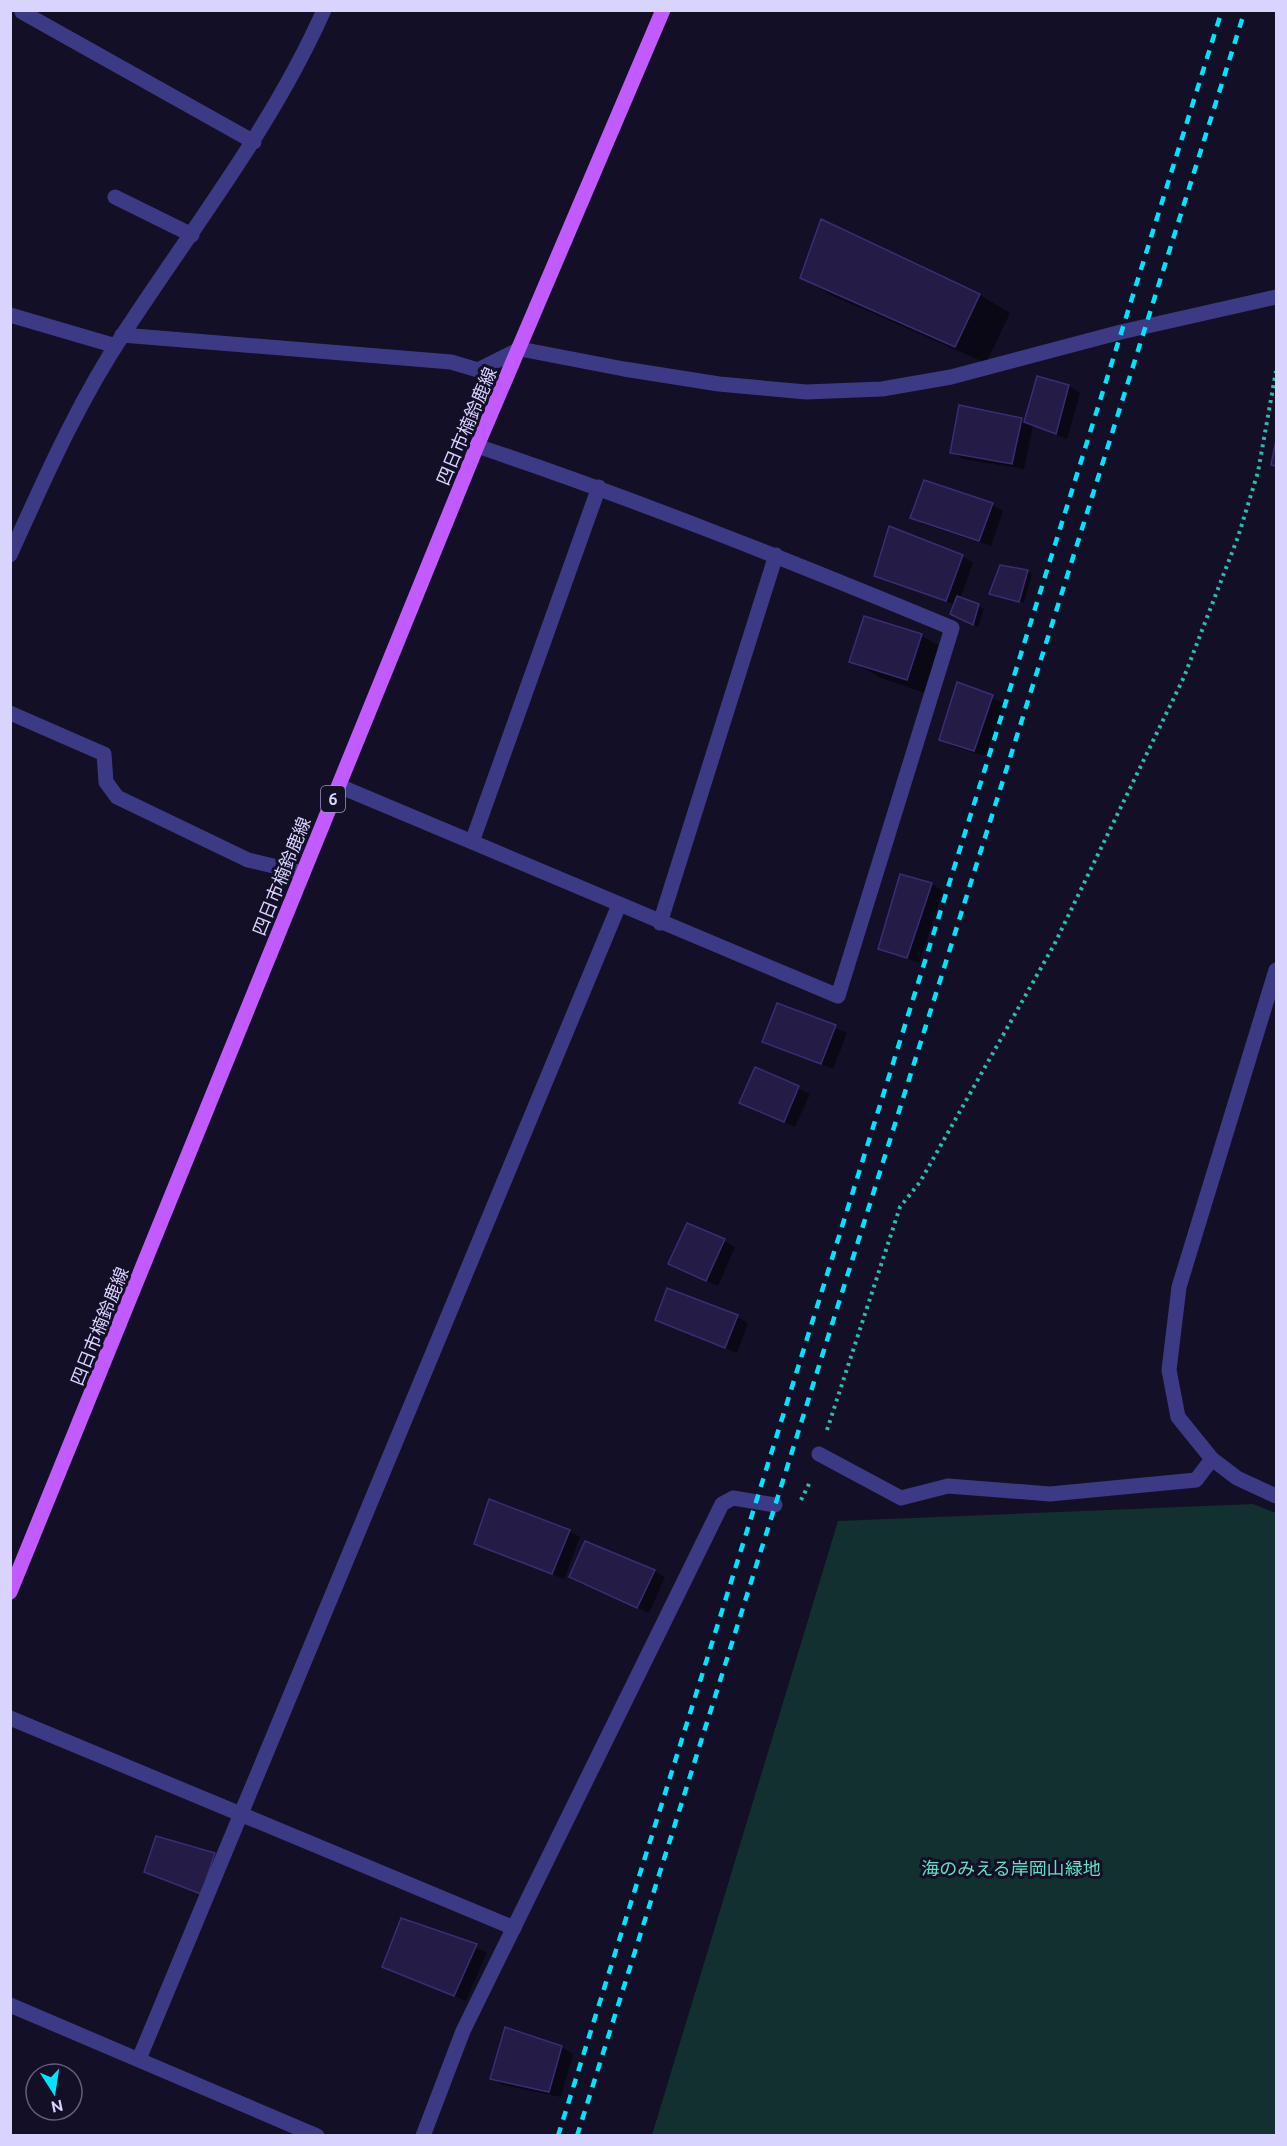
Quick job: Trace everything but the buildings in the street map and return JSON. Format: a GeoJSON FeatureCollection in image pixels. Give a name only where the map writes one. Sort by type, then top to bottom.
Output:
{"type":"FeatureCollection","features":[{"type":"Feature","properties":{"kind":"main road","name":"四日市楠鈴鹿線"},"geometry":{"type":"LineString","coordinates":[[10,1592],[477,446],[663,10]]}},
{"type":"Feature","properties":{"kind":"street"},"geometry":{"type":"LineString","coordinates":[[10,555],[71,427],[119,340],[254,142],[309,44],[324,10]]}},
{"type":"Feature","properties":{"kind":"street"},"geometry":{"type":"LineString","coordinates":[[22,12],[254,142]]}},
{"type":"Feature","properties":{"kind":"street"},"geometry":{"type":"LineString","coordinates":[[115,196],[192,235]]}},
{"type":"Feature","properties":{"kind":"street"},"geometry":{"type":"LineString","coordinates":[[10,315],[119,340],[451,362],[478,370],[520,349],[719,384],[806,392],[882,389],[951,377],[1121,332],[1276,297]]}},
{"type":"Feature","properties":{"kind":"street"},"geometry":{"type":"LineString","coordinates":[[339,786],[838,996],[952,628],[776,555],[599,487],[477,446]]}},
{"type":"Feature","properties":{"kind":"street"},"geometry":{"type":"LineString","coordinates":[[472,842],[599,487]]}},
{"type":"Feature","properties":{"kind":"street"},"geometry":{"type":"LineString","coordinates":[[660,923],[776,555]]}},
{"type":"Feature","properties":{"kind":"street"},"geometry":{"type":"LineString","coordinates":[[10,713],[104,754],[106,783],[117,797],[248,860],[303,873]]}},
{"type":"Feature","properties":{"kind":"street"},"geometry":{"type":"LineString","coordinates":[[139,2060],[619,905]]}},
{"type":"Feature","properties":{"kind":"street"},"geometry":{"type":"LineString","coordinates":[[1276,970],[1179,1287],[1172,1328],[1169,1370],[1178,1417],[1212,1459],[1237,1478],[1276,1496]]}},
{"type":"Feature","properties":{"kind":"street"},"geometry":{"type":"LineString","coordinates":[[819,1454],[901,1498],[948,1486],[1050,1494],[1196,1480],[1212,1459]]}},
{"type":"Feature","properties":{"kind":"street"},"geometry":{"type":"LineString","coordinates":[[423,2136],[463,2031],[722,1504],[733,1498],[775,1505]]}},
{"type":"Feature","properties":{"kind":"street"},"geometry":{"type":"LineString","coordinates":[[10,1718],[514,1928]]}},
{"type":"Feature","properties":{"kind":"street"},"geometry":{"type":"LineString","coordinates":[[10,2005],[317,2136]]}},
{"type":"Feature","properties":{"kind":"path"},"geometry":{"type":"LineString","coordinates":[[775,1505],[796,1510],[819,1464],[819,1454],[900,1207],[920,1182],[1054,945],[1184,677],[1238,537],[1255,483],[1276,371]]}},
{"type":"Feature","properties":{"kind":"green space","name":"海のみえる岸岡山緑地"},"geometry":{"type":"Polygon","coordinates":[[[1253,1504],[1276,1513],[1276,2135],[652,2135],[838,1521],[1253,1504]]]}},
{"type":"Feature","properties":{"kind":"railway"},"geometry":{"type":"LineString","coordinates":[[558,2136],[1222,10]]}},
{"type":"Feature","properties":{"kind":"railway"},"geometry":{"type":"LineString","coordinates":[[577,2136],[1245,10]]}}]}
